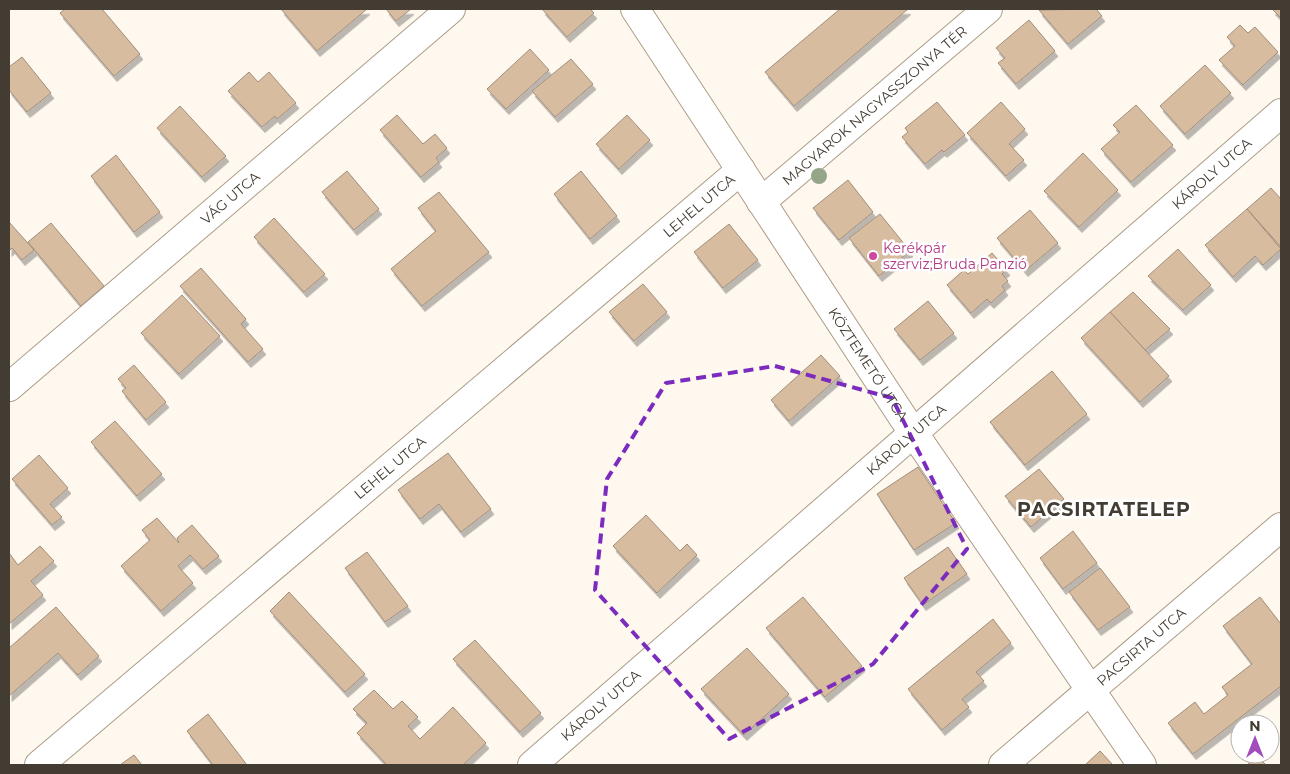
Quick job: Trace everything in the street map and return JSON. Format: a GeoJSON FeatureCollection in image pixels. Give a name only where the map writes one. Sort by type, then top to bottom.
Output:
{"type":"FeatureCollection","features":[{"type":"Feature","properties":{"kind":"street","name":"VÁG UTCA"},"geometry":{"type":"LineString","coordinates":[[9,387],[451,9]]}},
{"type":"Feature","properties":{"kind":"street","name":"KÖZTEMETŐ UTCA"},"geometry":{"type":"LineString","coordinates":[[635,9],[914,434],[1142,765]]}},
{"type":"Feature","properties":{"kind":"street","name":"MAGYAROK NAGYASSZONYA TÉR"},"geometry":{"type":"LineString","coordinates":[[761,202],[988,9]]}},
{"type":"Feature","properties":{"kind":"street","name":"KÁROLY UTCA"},"geometry":{"type":"LineString","coordinates":[[532,765],[1281,113]]}},
{"type":"Feature","properties":{"kind":"street","name":"LEHEL UTCA"},"geometry":{"type":"LineString","coordinates":[[39,765],[740,170]]}},
{"type":"Feature","properties":{"kind":"street","name":"PACSIRTA UTCA"},"geometry":{"type":"LineString","coordinates":[[1003,765],[1281,527]]}},
{"type":"Feature","properties":{"kind":"highlighted area"},"geometry":{"type":"Polygon","coordinates":[[[775,366],[892,398],[967,549],[873,664],[729,739],[595,590],[607,479],[666,383],[775,366]]]}},
{"type":"Feature","properties":{"kind":"building"},"geometry":{"type":"Polygon","coordinates":[[[65,9],[102,9],[140,54],[114,76],[60,13],[65,9]]]}},
{"type":"Feature","properties":{"kind":"building"},"geometry":{"type":"Polygon","coordinates":[[[281,9],[367,9],[317,51],[281,9]]]}},
{"type":"Feature","properties":{"kind":"building"},"geometry":{"type":"Polygon","coordinates":[[[386,9],[411,9],[396,21],[386,9]]]}},
{"type":"Feature","properties":{"kind":"building"},"geometry":{"type":"Polygon","coordinates":[[[542,9],[590,9],[594,13],[567,37],[542,9]]]}},
{"type":"Feature","properties":{"kind":"building"},"geometry":{"type":"Polygon","coordinates":[[[840,9],[908,9],[794,106],[765,72],[840,9]]]}},
{"type":"Feature","properties":{"kind":"building"},"geometry":{"type":"Polygon","coordinates":[[[1096,9],[1102,16],[1068,44],[1039,10],[1096,9]]]}},
{"type":"Feature","properties":{"kind":"building"},"geometry":{"type":"Polygon","coordinates":[[[1272,9],[1281,9],[1281,18],[1272,9]]]}},
{"type":"Feature","properties":{"kind":"building"},"geometry":{"type":"Polygon","coordinates":[[[1029,20],[1055,51],[1016,84],[998,63],[1005,58],[996,48],[1029,20]]]}},
{"type":"Feature","properties":{"kind":"building"},"geometry":{"type":"Polygon","coordinates":[[[1240,25],[1248,33],[1255,27],[1278,52],[1243,85],[1219,60],[1235,46],[1227,37],[1240,25]]]}},
{"type":"Feature","properties":{"kind":"building"},"geometry":{"type":"Polygon","coordinates":[[[530,49],[549,70],[506,109],[487,89],[530,49]]]}},
{"type":"Feature","properties":{"kind":"building"},"geometry":{"type":"Polygon","coordinates":[[[22,57],[51,93],[27,112],[9,90],[9,67],[22,57]]]}},
{"type":"Feature","properties":{"kind":"building"},"geometry":{"type":"Polygon","coordinates":[[[571,59],[593,84],[555,117],[532,91],[571,59]]]}},
{"type":"Feature","properties":{"kind":"building"},"geometry":{"type":"Polygon","coordinates":[[[1205,65],[1231,93],[1185,134],[1160,106],[1205,65]]]}},
{"type":"Feature","properties":{"kind":"building"},"geometry":{"type":"Polygon","coordinates":[[[249,72],[258,82],[269,72],[296,103],[277,119],[275,116],[262,127],[228,91],[249,72]]]}},
{"type":"Feature","properties":{"kind":"building"},"geometry":{"type":"Polygon","coordinates":[[[937,102],[965,135],[925,164],[902,137],[908,132],[905,128],[937,102]]]}},
{"type":"Feature","properties":{"kind":"building"},"geometry":{"type":"Polygon","coordinates":[[[1001,102],[1025,129],[1009,144],[1024,160],[1006,176],[967,133],[1001,102]]]}},
{"type":"Feature","properties":{"kind":"building"},"geometry":{"type":"Polygon","coordinates":[[[1136,105],[1173,145],[1131,182],[1101,149],[1120,132],[1113,125],[1136,105]]]}},
{"type":"Feature","properties":{"kind":"building"},"geometry":{"type":"Polygon","coordinates":[[[180,106],[226,156],[202,177],[157,128],[180,106]]]}},
{"type":"Feature","properties":{"kind":"building"},"geometry":{"type":"Polygon","coordinates":[[[397,115],[423,144],[435,134],[447,148],[436,158],[439,162],[421,177],[380,130],[397,115]]]}},
{"type":"Feature","properties":{"kind":"building"},"geometry":{"type":"Polygon","coordinates":[[[627,115],[650,140],[619,169],[596,144],[627,115]]]}},
{"type":"Feature","properties":{"kind":"building"},"geometry":{"type":"Polygon","coordinates":[[[1083,153],[1118,190],[1079,227],[1044,191],[1083,153]]]}},
{"type":"Feature","properties":{"kind":"building"},"geometry":{"type":"Polygon","coordinates":[[[116,155],[160,212],[134,232],[91,176],[116,155]]]}},
{"type":"Feature","properties":{"kind":"building"},"geometry":{"type":"Polygon","coordinates":[[[347,171],[379,209],[354,230],[322,192],[347,171]]]}},
{"type":"Feature","properties":{"kind":"building"},"geometry":{"type":"Polygon","coordinates":[[[581,171],[617,216],[590,239],[554,194],[581,171]]]}},
{"type":"Feature","properties":{"kind":"building"},"geometry":{"type":"Polygon","coordinates":[[[848,180],[873,212],[839,240],[813,208],[848,180]]]}},
{"type":"Feature","properties":{"kind":"building"},"geometry":{"type":"Polygon","coordinates":[[[1271,188],[1281,199],[1281,247],[1247,209],[1271,188]]]}},
{"type":"Feature","properties":{"kind":"building"},"geometry":{"type":"Polygon","coordinates":[[[439,192],[489,252],[422,306],[391,269],[436,231],[418,208],[439,192]]]}},
{"type":"Feature","properties":{"kind":"building"},"geometry":{"type":"Polygon","coordinates":[[[1247,209],[1281,249],[1263,265],[1255,256],[1233,277],[1205,245],[1247,209]]]}},
{"type":"Feature","properties":{"kind":"building"},"geometry":{"type":"Polygon","coordinates":[[[1030,210],[1058,243],[1025,271],[997,238],[1030,210]]]}},
{"type":"Feature","properties":{"kind":"building"},"geometry":{"type":"Polygon","coordinates":[[[880,214],[910,251],[879,276],[849,238],[880,214]]]}},
{"type":"Feature","properties":{"kind":"building"},"geometry":{"type":"Polygon","coordinates":[[[274,218],[325,274],[304,292],[254,237],[274,218]]]}},
{"type":"Feature","properties":{"kind":"building"},"geometry":{"type":"Polygon","coordinates":[[[9,222],[34,250],[22,260],[12,248],[9,251],[9,222]]]}},
{"type":"Feature","properties":{"kind":"building"},"geometry":{"type":"Polygon","coordinates":[[[51,223],[104,286],[81,306],[28,242],[51,223]]]}},
{"type":"Feature","properties":{"kind":"building"},"geometry":{"type":"Polygon","coordinates":[[[729,224],[758,260],[723,288],[694,252],[729,224]]]}},
{"type":"Feature","properties":{"kind":"building"},"geometry":{"type":"Polygon","coordinates":[[[1178,249],[1211,285],[1183,310],[1148,276],[1178,249]]]}},
{"type":"Feature","properties":{"kind":"building"},"geometry":{"type":"Polygon","coordinates":[[[992,253],[1007,270],[1002,274],[1008,281],[1002,286],[1005,290],[991,303],[987,299],[971,313],[947,285],[964,270],[968,274],[992,253]]]}},
{"type":"Feature","properties":{"kind":"building"},"geometry":{"type":"Polygon","coordinates":[[[201,268],[246,319],[241,324],[263,349],[248,362],[180,286],[201,268]]]}},
{"type":"Feature","properties":{"kind":"building"},"geometry":{"type":"Polygon","coordinates":[[[643,284],[667,312],[634,341],[609,312],[643,284]]]}},
{"type":"Feature","properties":{"kind":"building"},"geometry":{"type":"Polygon","coordinates":[[[1133,292],[1170,329],[1145,350],[1110,312],[1133,292]]]}},
{"type":"Feature","properties":{"kind":"building"},"geometry":{"type":"Polygon","coordinates":[[[182,295],[220,336],[179,374],[141,333],[182,295]]]}},
{"type":"Feature","properties":{"kind":"building"},"geometry":{"type":"Polygon","coordinates":[[[928,301],[954,333],[920,360],[894,329],[928,301]]]}},
{"type":"Feature","properties":{"kind":"building"},"geometry":{"type":"Polygon","coordinates":[[[1110,312],[1169,376],[1140,402],[1081,338],[1110,312]]]}},
{"type":"Feature","properties":{"kind":"building"},"geometry":{"type":"Polygon","coordinates":[[[821,355],[840,376],[789,421],[771,400],[821,355]]]}},
{"type":"Feature","properties":{"kind":"building"},"geometry":{"type":"Polygon","coordinates":[[[134,365],[166,402],[146,420],[122,391],[126,388],[118,379],[134,365]]]}},
{"type":"Feature","properties":{"kind":"building"},"geometry":{"type":"Polygon","coordinates":[[[1052,371],[1087,414],[1025,465],[990,422],[1052,371]]]}},
{"type":"Feature","properties":{"kind":"building"},"geometry":{"type":"Polygon","coordinates":[[[115,421],[162,474],[137,496],[91,442],[115,421]]]}},
{"type":"Feature","properties":{"kind":"building"},"geometry":{"type":"Polygon","coordinates":[[[448,453],[491,509],[461,532],[439,504],[420,519],[398,490],[448,453]]]}},
{"type":"Feature","properties":{"kind":"building"},"geometry":{"type":"Polygon","coordinates":[[[39,455],[68,488],[50,504],[62,517],[52,525],[12,479],[39,455]]]}},
{"type":"Feature","properties":{"kind":"building"},"geometry":{"type":"Polygon","coordinates":[[[918,467],[956,523],[914,550],[877,494],[918,467]]]}},
{"type":"Feature","properties":{"kind":"building"},"geometry":{"type":"Polygon","coordinates":[[[1039,469],[1064,499],[1031,527],[1005,496],[1039,469]]]}},
{"type":"Feature","properties":{"kind":"building"},"geometry":{"type":"Polygon","coordinates":[[[646,515],[680,551],[687,544],[697,555],[657,593],[613,546],[646,515]]]}},
{"type":"Feature","properties":{"kind":"building"},"geometry":{"type":"Polygon","coordinates":[[[157,518],[179,543],[177,538],[192,525],[219,556],[203,569],[190,555],[178,566],[193,583],[161,611],[121,566],[150,540],[142,530],[157,518]]]}},
{"type":"Feature","properties":{"kind":"building"},"geometry":{"type":"Polygon","coordinates":[[[1073,531],[1097,563],[1063,589],[1040,558],[1073,531]]]}},
{"type":"Feature","properties":{"kind":"building"},"geometry":{"type":"Polygon","coordinates":[[[40,546],[54,561],[31,581],[43,595],[9,624],[9,553],[18,565],[40,546]]]}},
{"type":"Feature","properties":{"kind":"building"},"geometry":{"type":"Polygon","coordinates":[[[948,547],[967,574],[923,605],[904,578],[948,547]]]}},
{"type":"Feature","properties":{"kind":"building"},"geometry":{"type":"Polygon","coordinates":[[[367,552],[408,606],[385,622],[345,568],[367,552]]]}},
{"type":"Feature","properties":{"kind":"building"},"geometry":{"type":"Polygon","coordinates":[[[1100,568],[1130,607],[1098,630],[1069,592],[1100,568]]]}},
{"type":"Feature","properties":{"kind":"building"},"geometry":{"type":"Polygon","coordinates":[[[289,592],[365,674],[345,692],[270,611],[289,592]]]}},
{"type":"Feature","properties":{"kind":"building"},"geometry":{"type":"Polygon","coordinates":[[[803,597],[862,666],[825,697],[766,628],[803,597]]]}},
{"type":"Feature","properties":{"kind":"building"},"geometry":{"type":"Polygon","coordinates":[[[1260,597],[1281,624],[1281,686],[1245,714],[1230,714],[1230,725],[1193,754],[1168,723],[1195,702],[1204,714],[1228,695],[1222,687],[1252,664],[1223,626],[1260,597]]]}},
{"type":"Feature","properties":{"kind":"building"},"geometry":{"type":"Polygon","coordinates":[[[56,607],[99,656],[78,675],[58,653],[9,696],[9,648],[56,607]]]}},
{"type":"Feature","properties":{"kind":"building"},"geometry":{"type":"Polygon","coordinates":[[[993,619],[1011,643],[976,672],[984,681],[962,699],[969,707],[942,730],[908,689],[993,619]]]}},
{"type":"Feature","properties":{"kind":"building"},"geometry":{"type":"Polygon","coordinates":[[[475,640],[541,713],[520,732],[453,659],[475,640]]]}},
{"type":"Feature","properties":{"kind":"building"},"geometry":{"type":"Polygon","coordinates":[[[747,648],[789,694],[744,735],[701,689],[747,648]]]}},
{"type":"Feature","properties":{"kind":"building"},"geometry":{"type":"Polygon","coordinates":[[[374,690],[393,709],[402,701],[418,717],[408,726],[420,739],[453,707],[486,743],[463,765],[387,765],[357,733],[367,723],[353,709],[374,690]]]}},
{"type":"Feature","properties":{"kind":"building"},"geometry":{"type":"Polygon","coordinates":[[[208,714],[247,765],[213,765],[187,731],[208,714]]]}},
{"type":"Feature","properties":{"kind":"building"},"geometry":{"type":"Polygon","coordinates":[[[1100,751],[1113,765],[1085,765],[1100,751]]]}},
{"type":"Feature","properties":{"kind":"building"},"geometry":{"type":"Polygon","coordinates":[[[134,755],[142,765],[120,765],[134,755]]]}},
{"type":"Feature","properties":{"kind":"building"},"geometry":{"type":"Polygon","coordinates":[[[1265,764],[1266,765],[1247,765],[1265,764]]]}},
{"type":"Feature","properties":{"kind":"place","name":"Kerékpár szerviz;Bruda Panzió"},"geometry":{"type":"Point","coordinates":[873,256]}},
{"type":"Feature","properties":{"kind":"district","name":"PACSIRTATELEP"},"geometry":{"type":"Point","coordinates":[1104,509]}}]}
